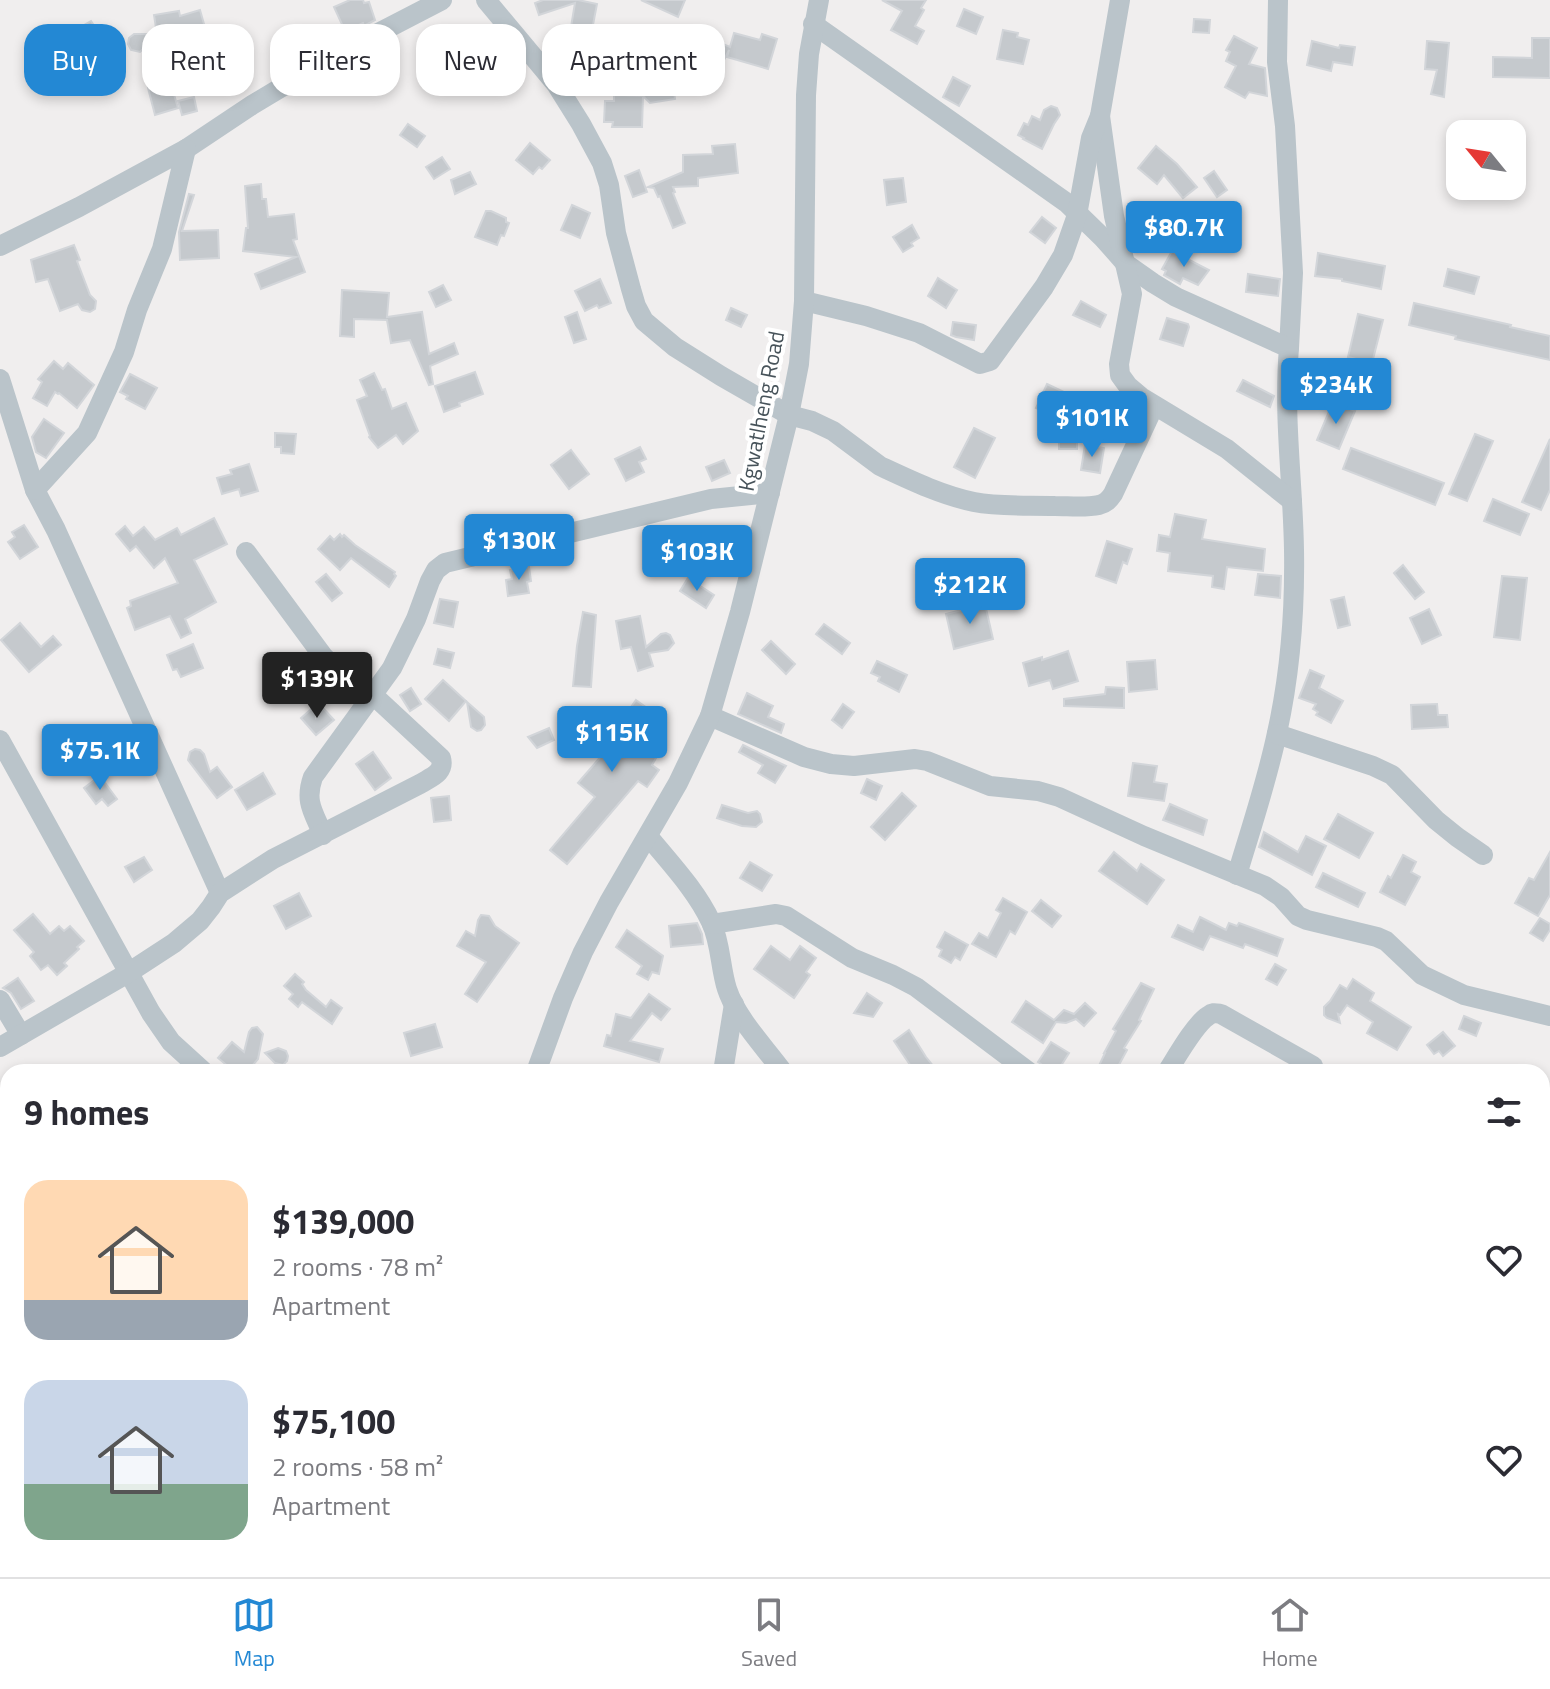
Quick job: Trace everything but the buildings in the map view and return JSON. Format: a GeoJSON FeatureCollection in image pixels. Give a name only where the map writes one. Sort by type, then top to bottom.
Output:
{"type":"FeatureCollection","features":[{"type":"Feature","properties":{"kind":"street"},"geometry":{"type":"LineString","coordinates":[[0,246],[186,149],[332,57],[442,0]]}},
{"type":"Feature","properties":{"kind":"street"},"geometry":{"type":"LineString","coordinates":[[486,0],[556,84],[602,163],[609,185],[616,233],[636,306],[644,321],[675,347],[721,376],[789,415],[823,425],[880,466],[954,496],[997,505],[1097,506],[1107,502],[1154,406]]}},
{"type":"Feature","properties":{"kind":"street","name":"Kgwatlheng Road"},"geometry":{"type":"LineString","coordinates":[[539,1064],[583,952],[678,783],[710,716],[740,612],[799,364],[804,301],[806,95],[813,24],[819,0]]}},
{"type":"Feature","properties":{"kind":"street"},"geometry":{"type":"LineString","coordinates":[[804,301],[907,329],[980,364],[990,361],[1044,287],[1063,255],[1077,215],[1091,138],[1100,116],[1120,0]]}},
{"type":"Feature","properties":{"kind":"street"},"geometry":{"type":"LineString","coordinates":[[1237,875],[1277,734],[1291,637],[1294,550],[1287,369],[1293,273],[1285,126],[1277,62],[1278,0]]}},
{"type":"Feature","properties":{"kind":"street"},"geometry":{"type":"LineString","coordinates":[[813,24],[1067,203],[1126,264],[1176,297],[1289,348]]}},
{"type":"Feature","properties":{"kind":"street"},"geometry":{"type":"LineString","coordinates":[[1100,116],[1114,216],[1132,294],[1119,364],[1120,375],[1128,386],[1154,406],[1227,449],[1292,501]]}},
{"type":"Feature","properties":{"kind":"street"},"geometry":{"type":"LineString","coordinates":[[35,490],[87,433],[124,352],[162,249],[186,149]]}},
{"type":"Feature","properties":{"kind":"street"},"geometry":{"type":"LineString","coordinates":[[0,379],[35,490],[220,893]]}},
{"type":"Feature","properties":{"kind":"street"},"geometry":{"type":"LineString","coordinates":[[323,835],[310,804],[308,791],[313,777],[392,668],[430,581],[436,570],[445,563],[711,499],[770,493]]}},
{"type":"Feature","properties":{"kind":"street"},"geometry":{"type":"LineString","coordinates":[[0,1047],[174,943],[200,921],[220,893],[273,859],[420,784],[440,771],[443,765],[441,758],[372,694],[323,656],[246,552]]}},
{"type":"Feature","properties":{"kind":"street"},"geometry":{"type":"LineString","coordinates":[[710,716],[804,757],[831,764],[854,766],[915,759],[990,786],[1038,791],[1059,797],[1274,891],[1291,910],[1307,920],[1386,941],[1422,975],[1464,995],[1550,1016]]}},
{"type":"Feature","properties":{"kind":"street"},"geometry":{"type":"LineString","coordinates":[[1277,734],[1392,775],[1436,820],[1483,855]]}},
{"type":"Feature","properties":{"kind":"street"},"geometry":{"type":"LineString","coordinates":[[0,740],[151,1013],[171,1042],[195,1064]]}},
{"type":"Feature","properties":{"kind":"street"},"geometry":{"type":"LineString","coordinates":[[648,836],[690,887],[712,924],[734,1004],[777,1064]]}},
{"type":"Feature","properties":{"kind":"street"},"geometry":{"type":"LineString","coordinates":[[712,924],[776,914],[786,916],[852,958],[916,987],[1018,1064]]}},
{"type":"Feature","properties":{"kind":"street"},"geometry":{"type":"LineString","coordinates":[[0,1000],[21,1035]]}},
{"type":"Feature","properties":{"kind":"street"},"geometry":{"type":"LineString","coordinates":[[724,1064],[734,1004]]}},
{"type":"Feature","properties":{"kind":"street"},"geometry":{"type":"LineString","coordinates":[[1172,1064],[1199,1024],[1214,1013],[1221,1014],[1309,1064]]}}]}
